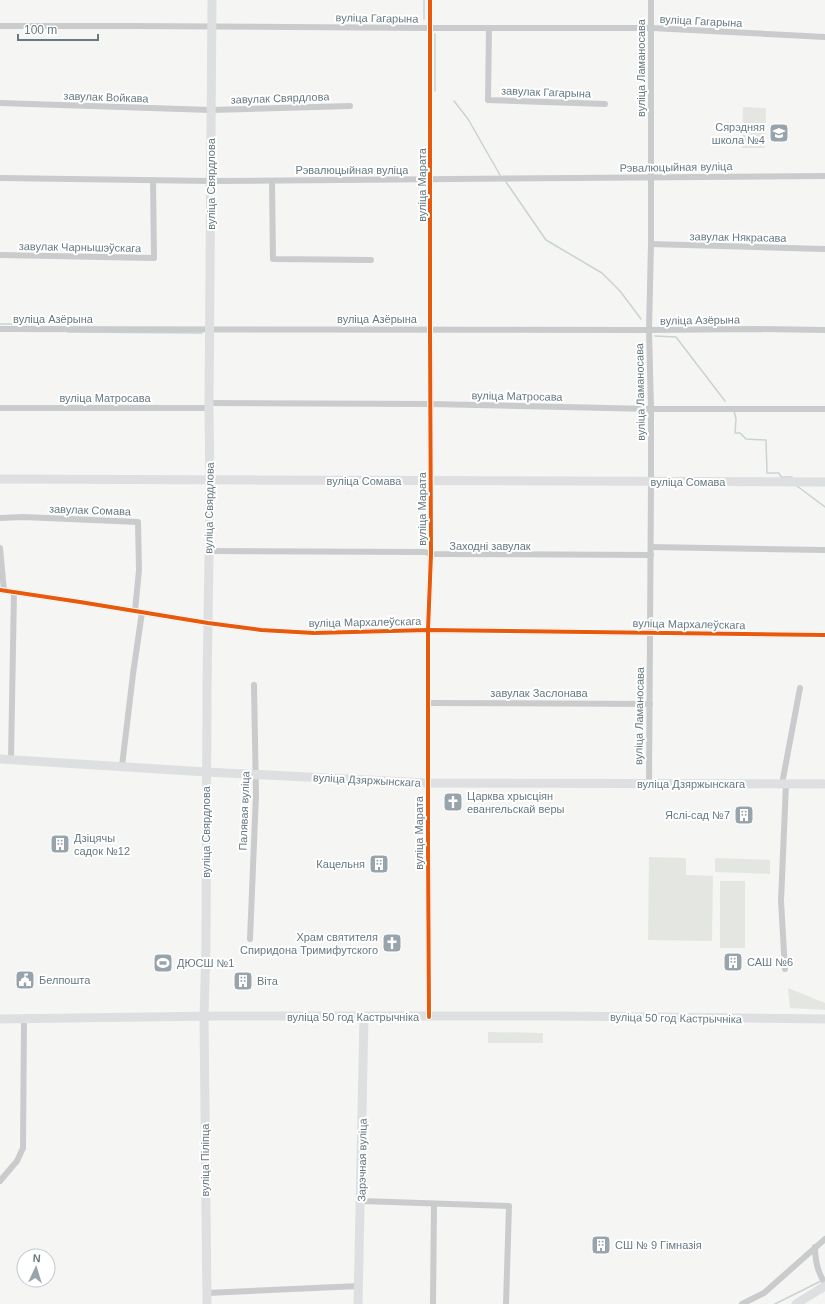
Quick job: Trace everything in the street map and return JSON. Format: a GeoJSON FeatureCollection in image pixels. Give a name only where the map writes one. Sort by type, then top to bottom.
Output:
{"type":"FeatureCollection","features":[{"type":"Feature","properties":{"kind":"street","name":"вуліца Свярдлова"},"geometry":{"type":"LineString","coordinates":[[204,1016],[210,480],[209,405],[212,181],[212,0]]}},
{"type":"Feature","properties":{"kind":"street","name":"вуліца Марата"},"geometry":{"type":"LineString","coordinates":[[429,1017],[428,630],[431,554],[430,0]]}},
{"type":"Feature","properties":{"kind":"street","name":"вуліца Ламаносава"},"geometry":{"type":"LineString","coordinates":[[649,784],[651,555],[651,409],[649,330],[651,244],[651,0]]}},
{"type":"Feature","properties":{"kind":"street","name":"вуліца Гагарына"},"geometry":{"type":"LineString","coordinates":[[0,26],[652,28],[825,37]]}},
{"type":"Feature","properties":{"kind":"street","name":"завулак Гагарына"},"geometry":{"type":"LineString","coordinates":[[489,28],[488,100],[605,104]]}},
{"type":"Feature","properties":{"kind":"street","name":"завулак Войкава"},"geometry":{"type":"LineString","coordinates":[[0,103],[211,110]]}},
{"type":"Feature","properties":{"kind":"street","name":"завулак Свярдлова"},"geometry":{"type":"LineString","coordinates":[[211,110],[350,106]]}},
{"type":"Feature","properties":{"kind":"street","name":"Рэвалюцыйная вуліца"},"geometry":{"type":"LineString","coordinates":[[0,178],[212,181],[825,176]]}},
{"type":"Feature","properties":{"kind":"street","name":"завулак Чарнышэўскага"},"geometry":{"type":"LineString","coordinates":[[0,255],[154,258],[153,180]]}},
{"type":"Feature","properties":{"kind":"street"},"geometry":{"type":"LineString","coordinates":[[272,180],[272,259],[372,260]]}},
{"type":"Feature","properties":{"kind":"street","name":"завулак Някрасава"},"geometry":{"type":"LineString","coordinates":[[651,244],[825,249]]}},
{"type":"Feature","properties":{"kind":"street","name":"вуліца Азёрына"},"geometry":{"type":"LineString","coordinates":[[0,329],[825,330]]}},
{"type":"Feature","properties":{"kind":"street","name":"вуліца Матросава"},"geometry":{"type":"LineString","coordinates":[[0,408],[431,404],[651,409],[825,409]]}},
{"type":"Feature","properties":{"kind":"street","name":"вуліца Сомава"},"geometry":{"type":"LineString","coordinates":[[0,479],[431,482],[825,482]]}},
{"type":"Feature","properties":{"kind":"street","name":"завулак Сомава"},"geometry":{"type":"LineString","coordinates":[[0,518],[23,517],[138,522],[139,570],[135,611]]}},
{"type":"Feature","properties":{"kind":"street"},"geometry":{"type":"LineString","coordinates":[[651,547],[825,550]]}},
{"type":"Feature","properties":{"kind":"street"},"geometry":{"type":"LineString","coordinates":[[0,548],[2,590]]}},
{"type":"Feature","properties":{"kind":"street","name":"Заходні завулак"},"geometry":{"type":"LineString","coordinates":[[209,551],[651,555]]}},
{"type":"Feature","properties":{"kind":"street","name":"вуліца Мархалеўскага"},"geometry":{"type":"LineString","coordinates":[[2,590],[208,623],[261,630],[314,633],[428,630],[825,635]]}},
{"type":"Feature","properties":{"kind":"street"},"geometry":{"type":"LineString","coordinates":[[11,759],[14,592]]}},
{"type":"Feature","properties":{"kind":"street"},"geometry":{"type":"LineString","coordinates":[[122,766],[142,612]]}},
{"type":"Feature","properties":{"kind":"street","name":"Палявая вуліца"},"geometry":{"type":"LineString","coordinates":[[250,939],[256,775],[254,685]]}},
{"type":"Feature","properties":{"kind":"street"},"geometry":{"type":"LineString","coordinates":[[784,969],[781,901],[784,784],[800,688]]}},
{"type":"Feature","properties":{"kind":"street","name":"завулак Заслонава"},"geometry":{"type":"LineString","coordinates":[[428,703],[650,704]]}},
{"type":"Feature","properties":{"kind":"street","name":"вуліца Дзяржынскага"},"geometry":{"type":"LineString","coordinates":[[0,759],[256,775],[428,783],[825,784]]}},
{"type":"Feature","properties":{"kind":"street","name":"вуліца 50 год Кастрычніка"},"geometry":{"type":"LineString","coordinates":[[0,1019],[204,1016],[560,1016],[825,1019]]}},
{"type":"Feature","properties":{"kind":"street","name":"вуліца Піліпца"},"geometry":{"type":"LineString","coordinates":[[204,1016],[207,1304]]}},
{"type":"Feature","properties":{"kind":"street","name":"Зарэчная вуліца"},"geometry":{"type":"LineString","coordinates":[[358,1304],[364,1016]]}},
{"type":"Feature","properties":{"kind":"street"},"geometry":{"type":"LineString","coordinates":[[0,1181],[17,1161],[23,1148],[24,1019]]}},
{"type":"Feature","properties":{"kind":"street"},"geometry":{"type":"LineString","coordinates":[[361,1200],[509,1206],[506,1304]]}},
{"type":"Feature","properties":{"kind":"street"},"geometry":{"type":"LineString","coordinates":[[433,1304],[434,1204]]}},
{"type":"Feature","properties":{"kind":"street"},"geometry":{"type":"LineString","coordinates":[[742,1304],[764,1293],[825,1238]]}},
{"type":"Feature","properties":{"kind":"street"},"geometry":{"type":"LineString","coordinates":[[796,1304],[824,1284],[814,1260],[815,1247]]}},
{"type":"Feature","properties":{"kind":"street"},"geometry":{"type":"LineString","coordinates":[[206,1293],[359,1286]]}},
{"type":"Feature","properties":{"kind":"shaded area"},"geometry":{"type":"Polygon","coordinates":[[[743,107],[766,108],[765,148],[742,148],[743,107]]]}},
{"type":"Feature","properties":{"kind":"shaded area"},"geometry":{"type":"Polygon","coordinates":[[[649,857],[686,858],[686,875],[713,876],[712,941],[648,940],[649,857]]]}},
{"type":"Feature","properties":{"kind":"shaded area"},"geometry":{"type":"Polygon","coordinates":[[[715,858],[770,860],[770,874],[715,872],[715,858]]]}},
{"type":"Feature","properties":{"kind":"shaded area"},"geometry":{"type":"Polygon","coordinates":[[[720,881],[745,881],[745,948],[720,948],[720,881]]]}},
{"type":"Feature","properties":{"kind":"shaded area"},"geometry":{"type":"Polygon","coordinates":[[[788,988],[825,1003],[825,1010],[790,1008],[788,988]]]}},
{"type":"Feature","properties":{"kind":"shaded area"},"geometry":{"type":"Polygon","coordinates":[[[488,1032],[543,1033],[543,1043],[488,1043],[488,1032]]]}},
{"type":"Feature","properties":{"kind":"waterway"},"geometry":{"type":"LineString","coordinates":[[424,0],[424,19]]}},
{"type":"Feature","properties":{"kind":"waterway"},"geometry":{"type":"LineString","coordinates":[[435,34],[435,91]]}},
{"type":"Feature","properties":{"kind":"waterway"},"geometry":{"type":"LineString","coordinates":[[454,101],[468,119],[500,175]]}},
{"type":"Feature","properties":{"kind":"waterway"},"geometry":{"type":"LineString","coordinates":[[506,182],[546,240],[602,273],[620,291],[641,319]]}},
{"type":"Feature","properties":{"kind":"waterway"},"geometry":{"type":"LineString","coordinates":[[0,324],[44,324]]}},
{"type":"Feature","properties":{"kind":"waterway"},"geometry":{"type":"LineString","coordinates":[[68,332],[202,333]]}},
{"type":"Feature","properties":{"kind":"waterway"},"geometry":{"type":"LineString","coordinates":[[655,336],[676,337],[725,401]]}},
{"type":"Feature","properties":{"kind":"waterway"},"geometry":{"type":"LineString","coordinates":[[734,411],[736,419],[735,433],[740,433],[746,439],[766,440],[767,473],[779,473],[781,477],[792,477]]}},
{"type":"Feature","properties":{"kind":"waterway"},"geometry":{"type":"LineString","coordinates":[[797,486],[825,507]]}},
{"type":"Feature","properties":{"kind":"waterway"},"geometry":{"type":"LineString","coordinates":[[775,1304],[821,1281]]}},
{"type":"Feature","properties":{"kind":"cycle path"},"geometry":{"type":"LineString","coordinates":[[429,1017],[428,630],[431,554],[430,0]]}},
{"type":"Feature","properties":{"kind":"cycle path"},"geometry":{"type":"LineString","coordinates":[[0,590],[208,623],[261,630],[314,633],[428,630],[825,635]]}},
{"type":"Feature","properties":{"kind":"place","name":"Сярэдняя школа №4"},"geometry":{"type":"Point","coordinates":[779,133]}},
{"type":"Feature","properties":{"kind":"place","name":"Царква хрысціян евангельскай веры"},"geometry":{"type":"Point","coordinates":[453,802]}},
{"type":"Feature","properties":{"kind":"place","name":"Яслі-сад №7"},"geometry":{"type":"Point","coordinates":[744,815]}},
{"type":"Feature","properties":{"kind":"place","name":"Дзіцячы садок №12"},"geometry":{"type":"Point","coordinates":[60,844]}},
{"type":"Feature","properties":{"kind":"place","name":"Кацельня"},"geometry":{"type":"Point","coordinates":[379,864]}},
{"type":"Feature","properties":{"kind":"place","name":"Храм святителя Спиридона Тримифутского"},"geometry":{"type":"Point","coordinates":[392,943]}},
{"type":"Feature","properties":{"kind":"place","name":"САШ №6"},"geometry":{"type":"Point","coordinates":[733,962]}},
{"type":"Feature","properties":{"kind":"place","name":"ДЮСШ №1"},"geometry":{"type":"Point","coordinates":[163,963]}},
{"type":"Feature","properties":{"kind":"place","name":"Белпошта"},"geometry":{"type":"Point","coordinates":[25,980]}},
{"type":"Feature","properties":{"kind":"place","name":"Віта"},"geometry":{"type":"Point","coordinates":[243,981]}},
{"type":"Feature","properties":{"kind":"place","name":"СШ № 9 Гімназія"},"geometry":{"type":"Point","coordinates":[601,1245]}}]}
